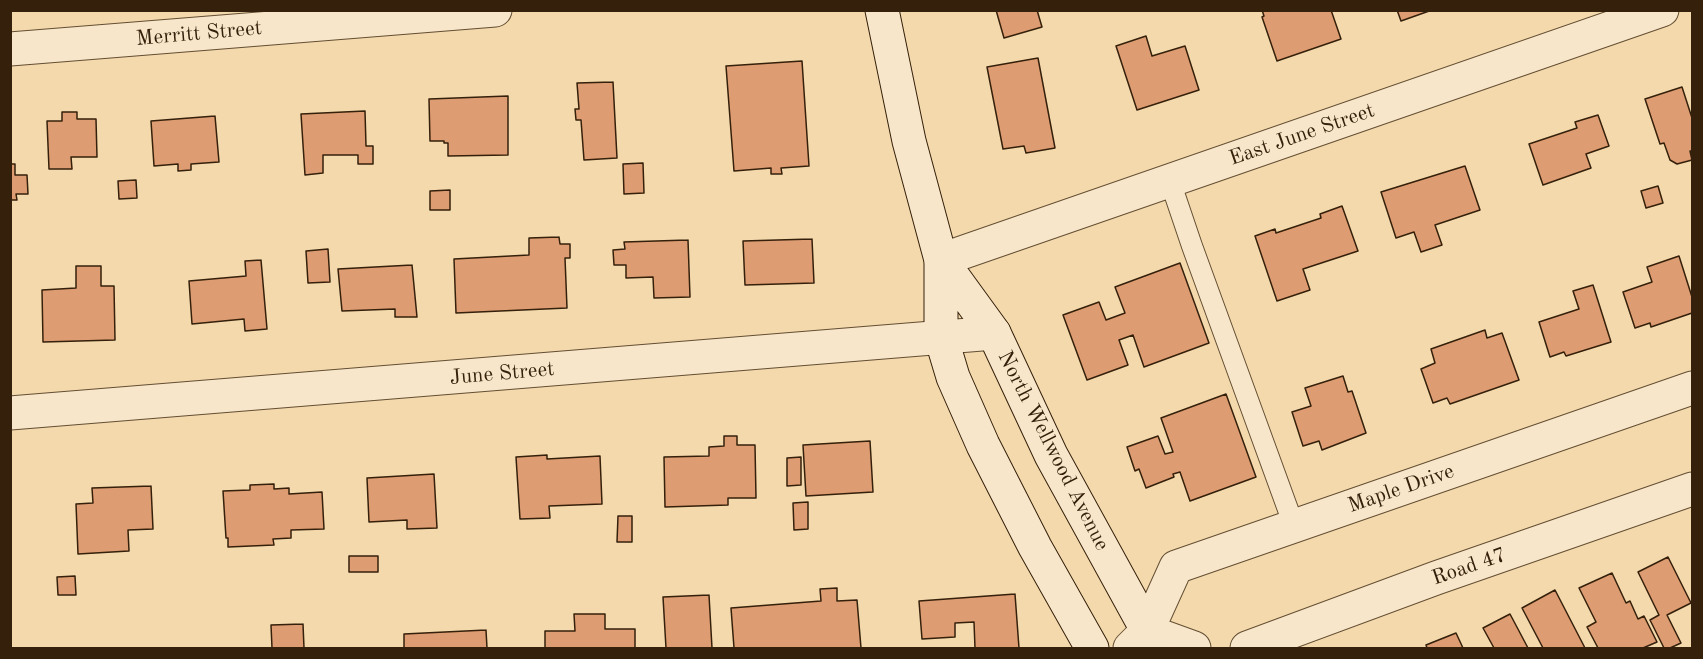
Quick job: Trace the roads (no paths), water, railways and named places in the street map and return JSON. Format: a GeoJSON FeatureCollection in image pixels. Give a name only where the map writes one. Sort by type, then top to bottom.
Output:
{"type":"FeatureCollection","features":[{"type":"Feature","properties":{"kind":"street","name":"Merritt Street"},"geometry":{"type":"LineString","coordinates":[[10,49],[495,10]]}},
{"type":"Feature","properties":{"kind":"street","name":"North Wellwood Avenue"},"geometry":{"type":"LineString","coordinates":[[882,10],[909,141],[941,260],[941,337],[952,377],[983,445],[1035,547],[1092,648]]}},
{"type":"Feature","properties":{"kind":"street","name":"East June Street"},"geometry":{"type":"LineString","coordinates":[[941,260],[1662,10]]}},
{"type":"Feature","properties":{"kind":"street","name":"North Wellwood Avenue"},"geometry":{"type":"LineString","coordinates":[[941,260],[994,333],[1051,455],[1144,643]]}},
{"type":"Feature","properties":{"kind":"street","name":"June Street"},"geometry":{"type":"LineString","coordinates":[[10,413],[994,333]]}},
{"type":"Feature","properties":{"kind":"street","name":"Maple Drive"},"geometry":{"type":"LineString","coordinates":[[1144,643],[1176,567],[1692,388]]}},
{"type":"Feature","properties":{"kind":"street","name":"Road 47"},"geometry":{"type":"LineString","coordinates":[[1248,648],[1436,578],[1692,489]]}},
{"type":"Feature","properties":{"kind":"street"},"geometry":{"type":"LineString","coordinates":[[1144,643],[1194,648]]}},
{"type":"Feature","properties":{"kind":"lane"},"geometry":{"type":"LineString","coordinates":[[1170,181],[1294,526]]}}]}
